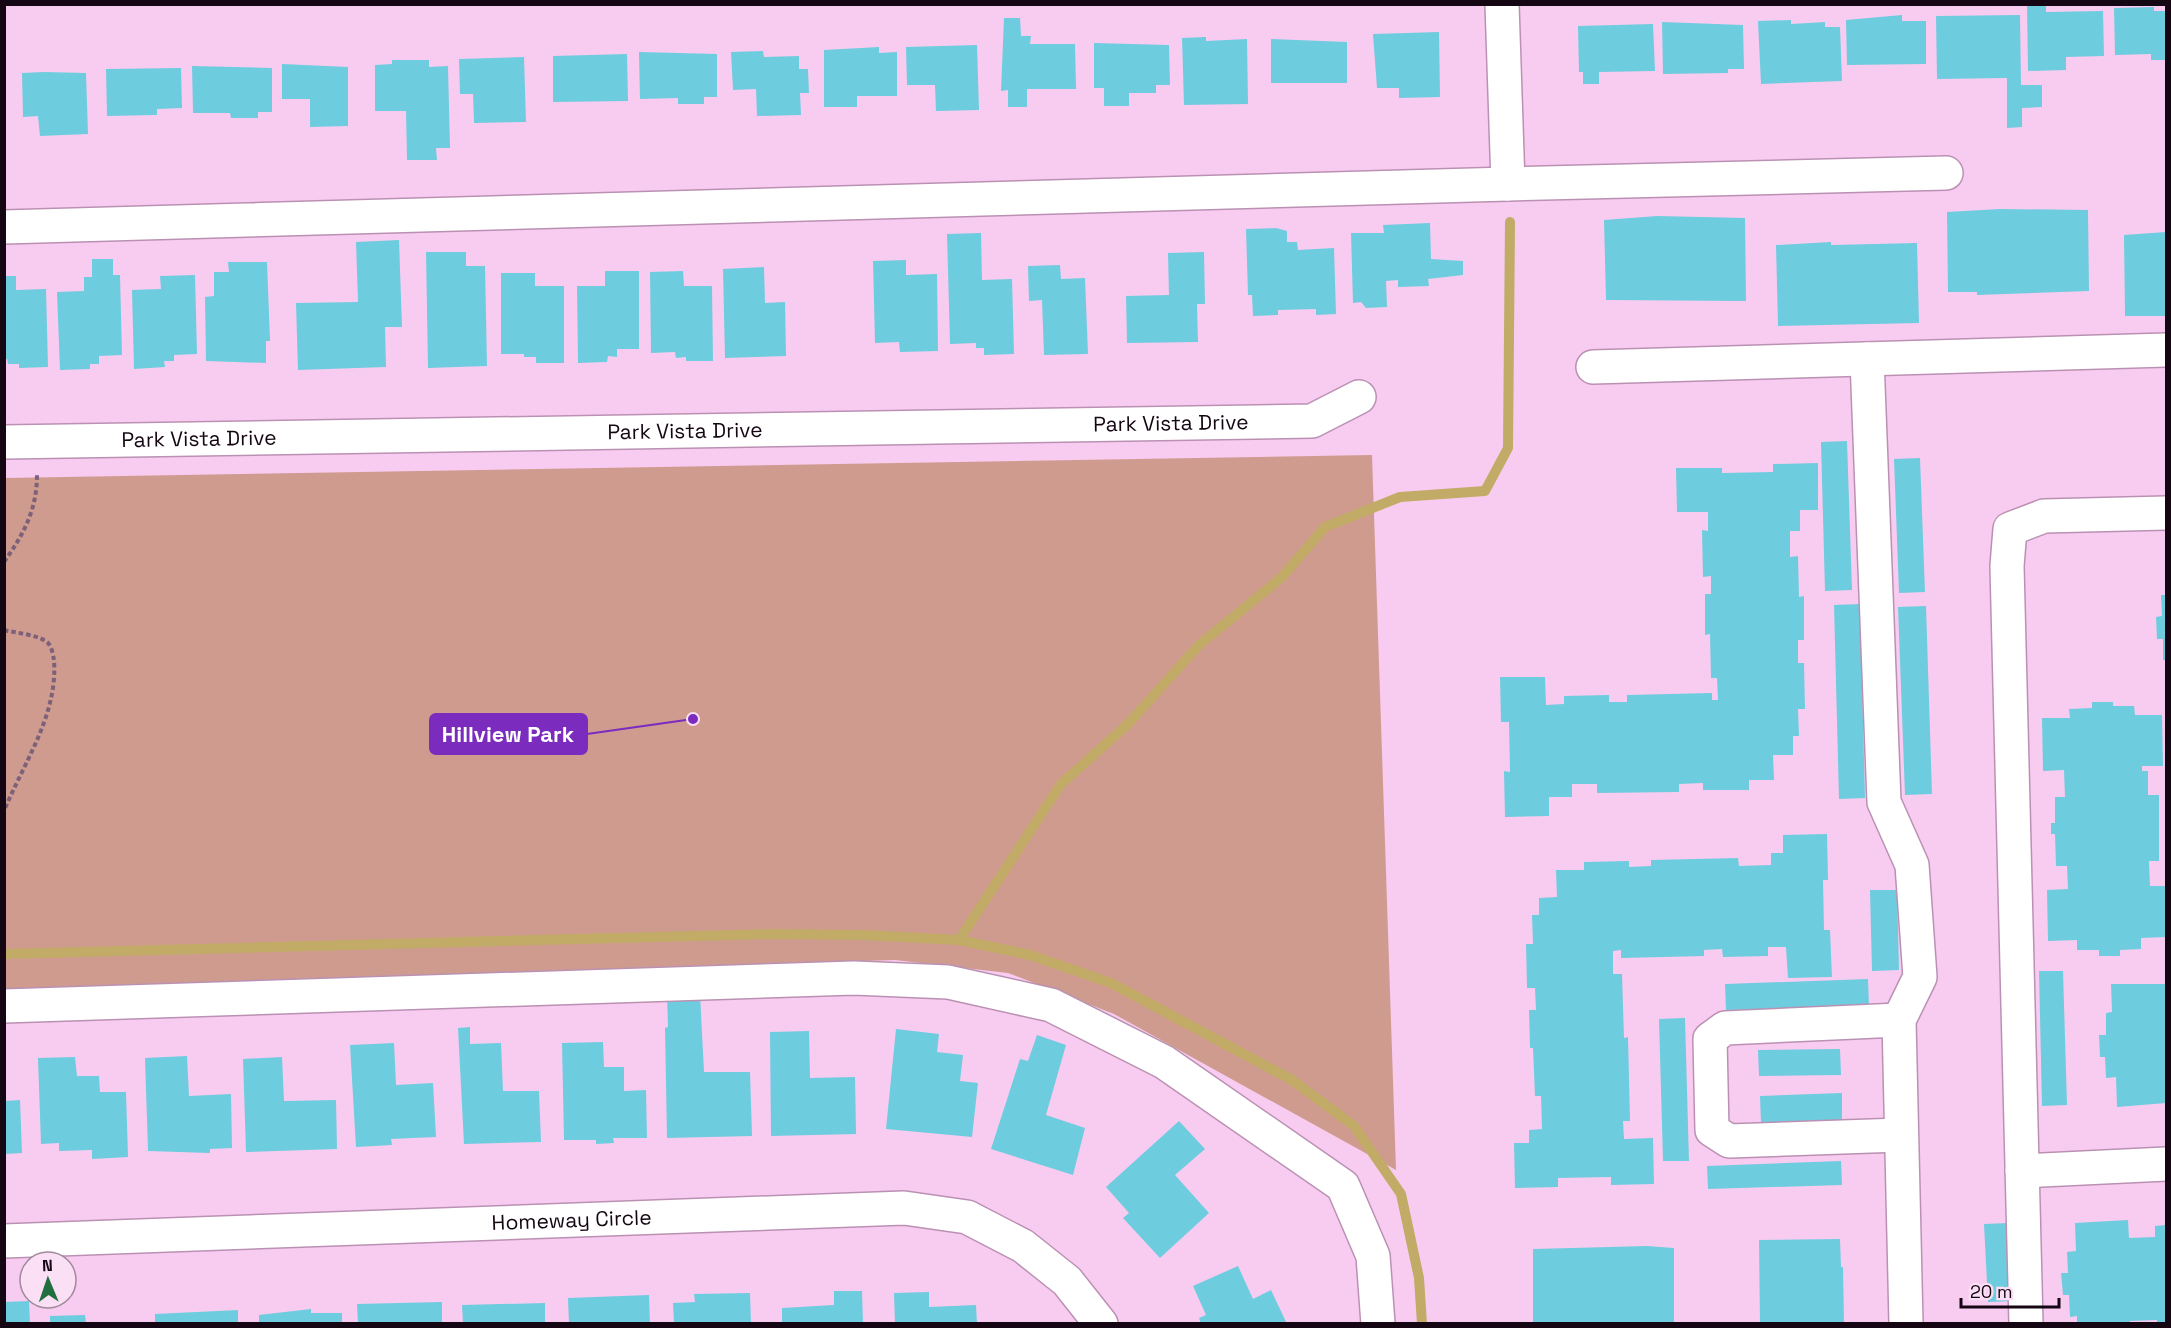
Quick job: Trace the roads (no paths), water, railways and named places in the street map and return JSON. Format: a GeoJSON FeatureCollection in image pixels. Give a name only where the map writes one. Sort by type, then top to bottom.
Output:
{"type":"FeatureCollection","features":[{"type":"Feature","properties":{"kind":"street"},"geometry":{"type":"LineString","coordinates":[[1502,4],[1508,184]]}},
{"type":"Feature","properties":{"kind":"street"},"geometry":{"type":"LineString","coordinates":[[4,227],[1946,173]]}},
{"type":"Feature","properties":{"kind":"street"},"geometry":{"type":"LineString","coordinates":[[1593,367],[2166,350]]}},
{"type":"Feature","properties":{"kind":"street"},"geometry":{"type":"LineString","coordinates":[[1867,359],[1884,801],[1912,865],[1920,977],[1899,1020],[1906,1323]]}},
{"type":"Feature","properties":{"kind":"street","name":"Park Vista Drive"},"geometry":{"type":"LineString","coordinates":[[4,442],[1312,421],[1359,397]]}},
{"type":"Feature","properties":{"kind":"street"},"geometry":{"type":"LineString","coordinates":[[2026,1323],[2007,566],[2010,530],[2044,516],[2166,513]]}},
{"type":"Feature","properties":{"kind":"street"},"geometry":{"type":"LineString","coordinates":[[4,1006],[854,978],[948,982],[1051,1005],[1164,1062],[1343,1186],[1373,1256],[1378,1323]]}},
{"type":"Feature","properties":{"kind":"street"},"geometry":{"type":"LineString","coordinates":[[1899,1020],[1725,1028],[1710,1039],[1712,1130],[1729,1141],[1900,1135]]}},
{"type":"Feature","properties":{"kind":"street"},"geometry":{"type":"LineString","coordinates":[[2022,1171],[2166,1164]]}},
{"type":"Feature","properties":{"kind":"street","name":"Homeway Circle"},"geometry":{"type":"LineString","coordinates":[[4,1241],[904,1208],[967,1217],[1023,1246],[1067,1281],[1101,1323]]}},
{"type":"Feature","properties":{"kind":"waterway"},"geometry":{"type":"LineString","coordinates":[[959,940],[1061,784],[1128,724],[1199,645],[1282,577],[1325,527],[1400,497],[1485,491],[1508,448],[1510,222]]}},
{"type":"Feature","properties":{"kind":"waterway"},"geometry":{"type":"LineString","coordinates":[[4,954],[769,934],[863,935],[959,940],[1030,955],[1111,983],[1292,1080],[1354,1126],[1401,1194],[1419,1278],[1422,1324]]}},
{"type":"Feature","properties":{"kind":"place","name":"Hillview Park"},"geometry":{"type":"Point","coordinates":[693,719]}}]}
